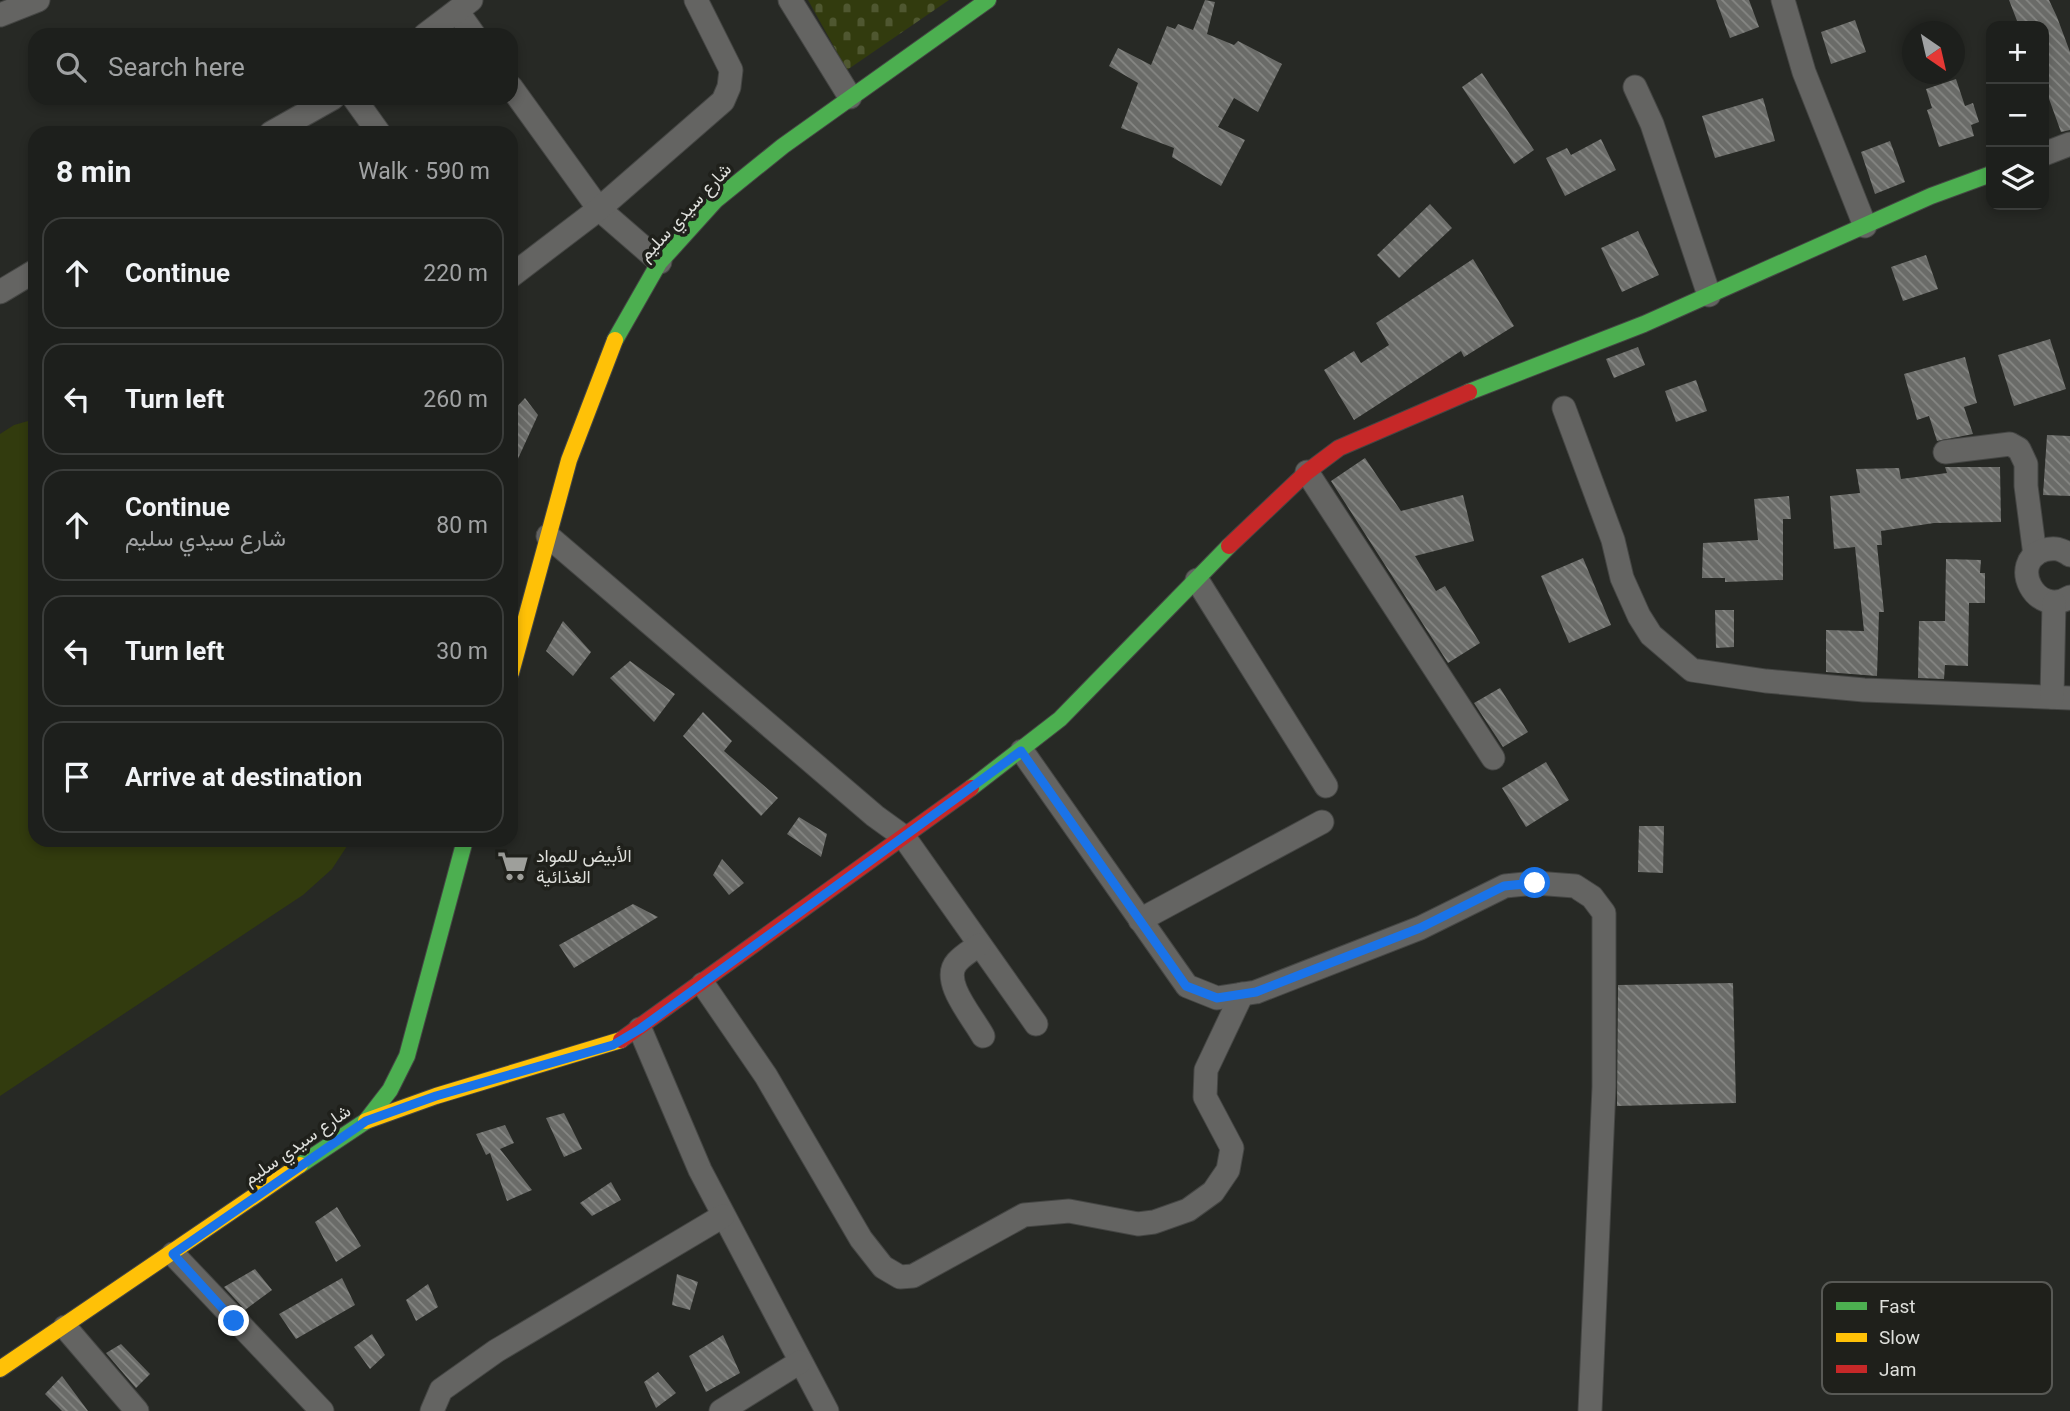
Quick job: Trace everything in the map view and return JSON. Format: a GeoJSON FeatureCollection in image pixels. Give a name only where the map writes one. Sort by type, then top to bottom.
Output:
{"type":"FeatureCollection","features":[{"type":"Feature","properties":{"kind":"street"},"geometry":{"type":"LineString","coordinates":[[0,15],[38,0]]}},
{"type":"Feature","properties":{"kind":"street"},"geometry":{"type":"LineString","coordinates":[[518,271],[599,209],[723,100],[732,70],[696,0]]}},
{"type":"Feature","properties":{"kind":"street"},"geometry":{"type":"LineString","coordinates":[[790,0],[850,97]]}},
{"type":"Feature","properties":{"kind":"street","name":"شارع سيدي سليم"},"geometry":{"type":"LineString","coordinates":[[518,647],[548,537],[594,390],[629,312],[660,262],[733,184],[988,0]]}},
{"type":"Feature","properties":{"kind":"street"},"geometry":{"type":"LineString","coordinates":[[1783,0],[1804,72],[1865,226]]}},
{"type":"Feature","properties":{"kind":"street"},"geometry":{"type":"LineString","coordinates":[[434,28],[464,6],[472,28]]}},
{"type":"Feature","properties":{"kind":"street"},"geometry":{"type":"LineString","coordinates":[[1635,87],[1652,124],[1709,295]]}},
{"type":"Feature","properties":{"kind":"street"},"geometry":{"type":"LineString","coordinates":[[518,97],[599,209],[660,262]]}},
{"type":"Feature","properties":{"kind":"street"},"geometry":{"type":"LineString","coordinates":[[283,126],[321,105]]}},
{"type":"Feature","properties":{"kind":"street"},"geometry":{"type":"LineString","coordinates":[[359,105],[374,126]]}},
{"type":"Feature","properties":{"kind":"street"},"geometry":{"type":"LineString","coordinates":[[2049,152],[2070,144]]}},
{"type":"Feature","properties":{"kind":"street"},"geometry":{"type":"LineString","coordinates":[[366,1121],[436,1096],[613,1045],[640,1029],[1021,751],[1060,719],[1307,472],[1339,448],[1377,430],[1709,295],[1986,176]]}},
{"type":"Feature","properties":{"kind":"street"},"geometry":{"type":"LineString","coordinates":[[0,292],[28,275]]}},
{"type":"Feature","properties":{"kind":"street"},"geometry":{"type":"LineString","coordinates":[[1564,408],[1613,540],[1622,578],[1639,616],[1651,635],[1692,670],[1766,681],[1864,690],[2061,698],[2062,600],[2038,598],[2028,583],[2027,569],[2035,555],[2026,486],[2026,464],[2019,449],[2010,444],[1945,452]]}},
{"type":"Feature","properties":{"kind":"street"},"geometry":{"type":"LineString","coordinates":[[1307,472],[1493,758]]}},
{"type":"Feature","properties":{"kind":"street"},"geometry":{"type":"LineString","coordinates":[[548,537],[875,816],[904,837],[1036,1024]]}},
{"type":"Feature","properties":{"kind":"street"},"geometry":{"type":"LineString","coordinates":[[2035,555],[2057,548],[2070,555]]}},
{"type":"Feature","properties":{"kind":"street"},"geometry":{"type":"LineString","coordinates":[[1197,580],[1326,786]]}},
{"type":"Feature","properties":{"kind":"street"},"geometry":{"type":"LineString","coordinates":[[1021,751],[1186,986],[1217,998],[1269,988],[1395,938],[1504,886],[1535,883],[1575,886],[1592,897],[1604,913],[1604,1087],[1590,1411]]}},
{"type":"Feature","properties":{"kind":"street"},"geometry":{"type":"LineString","coordinates":[[1140,920],[1322,822]]}},
{"type":"Feature","properties":{"kind":"street","name":"شارع سيدي سليم"},"geometry":{"type":"LineString","coordinates":[[0,1369],[366,1121],[390,1090],[407,1056],[464,847]]}},
{"type":"Feature","properties":{"kind":"street"},"geometry":{"type":"LineString","coordinates":[[979,945],[957,962],[950,974],[953,987],[983,1035]]}},
{"type":"Feature","properties":{"kind":"street"},"geometry":{"type":"LineString","coordinates":[[703,984],[766,1076],[861,1239],[883,1267],[900,1277],[913,1276],[1024,1214],[1069,1211],[1138,1224],[1154,1222],[1188,1210],[1213,1192],[1228,1170],[1232,1148],[1205,1097],[1206,1070],[1242,995]]}},
{"type":"Feature","properties":{"kind":"street"},"geometry":{"type":"LineString","coordinates":[[640,1029],[723,1216],[827,1411]]}},
{"type":"Feature","properties":{"kind":"street"},"geometry":{"type":"LineString","coordinates":[[432,1411],[441,1390],[496,1351],[723,1216]]}},
{"type":"Feature","properties":{"kind":"street"},"geometry":{"type":"LineString","coordinates":[[173,1254],[322,1411]]}},
{"type":"Feature","properties":{"kind":"street"},"geometry":{"type":"LineString","coordinates":[[65,1327],[137,1411]]}},
{"type":"Feature","properties":{"kind":"street"},"geometry":{"type":"LineString","coordinates":[[721,1411],[800,1362]]}},
{"type":"Feature","properties":{"kind":"green space"},"geometry":{"type":"Polygon","coordinates":[[[808,0],[949,0],[847,70],[808,0]]]}},
{"type":"Feature","properties":{"kind":"green space"},"geometry":{"type":"Polygon","coordinates":[[[28,421],[28,847],[346,847],[332,869],[303,895],[0,1096],[0,434],[14,425],[28,421]]]}},
{"type":"Feature","properties":{"kind":"building"},"geometry":{"type":"Polygon","coordinates":[[[1205,0],[1215,2],[1207,34],[1234,45],[1238,41],[1282,64],[1258,112],[1234,98],[1218,127],[1245,140],[1221,186],[1172,157],[1174,148],[1121,128],[1138,83],[1109,66],[1118,48],[1151,65],[1167,26],[1175,29],[1178,24],[1193,30],[1205,0]]]}},
{"type":"Feature","properties":{"kind":"building"},"geometry":{"type":"Polygon","coordinates":[[[1716,0],[1749,0],[1759,27],[1730,38],[1716,0]]]}},
{"type":"Feature","properties":{"kind":"building"},"geometry":{"type":"Polygon","coordinates":[[[2009,0],[2049,0],[2070,52],[2070,130],[2061,132],[2049,99],[2049,21],[2017,21],[2009,0]]]}},
{"type":"Feature","properties":{"kind":"building"},"geometry":{"type":"Polygon","coordinates":[[[1855,20],[1866,52],[1831,64],[1821,32],[1855,20]]]}},
{"type":"Feature","properties":{"kind":"building"},"geometry":{"type":"Polygon","coordinates":[[[1482,73],[1534,150],[1514,164],[1462,87],[1482,73]]]}},
{"type":"Feature","properties":{"kind":"building"},"geometry":{"type":"Polygon","coordinates":[[[1941,84],[1958,84],[1965,106],[1973,103],[1979,122],[1971,125],[1974,136],[1939,147],[1927,110],[1932,108],[1926,89],[1941,84]]]}},
{"type":"Feature","properties":{"kind":"building"},"geometry":{"type":"Polygon","coordinates":[[[1763,98],[1775,141],[1715,158],[1702,116],[1763,98]]]}},
{"type":"Feature","properties":{"kind":"building"},"geometry":{"type":"Polygon","coordinates":[[[1601,139],[1616,170],[1565,196],[1546,158],[1567,148],[1571,155],[1601,139]]]}},
{"type":"Feature","properties":{"kind":"building"},"geometry":{"type":"Polygon","coordinates":[[[1890,141],[1905,182],[1875,194],[1861,152],[1890,141]]]}},
{"type":"Feature","properties":{"kind":"building"},"geometry":{"type":"Polygon","coordinates":[[[1430,204],[1452,228],[1399,278],[1377,255],[1430,204]]]}},
{"type":"Feature","properties":{"kind":"building"},"geometry":{"type":"Polygon","coordinates":[[[1638,231],[1659,275],[1622,292],[1601,248],[1638,231]]]}},
{"type":"Feature","properties":{"kind":"building"},"geometry":{"type":"Polygon","coordinates":[[[1926,255],[1938,289],[1903,301],[1891,267],[1926,255]]]}},
{"type":"Feature","properties":{"kind":"building"},"geometry":{"type":"Polygon","coordinates":[[[1473,259],[1514,326],[1464,357],[1461,351],[1354,420],[1324,370],[1354,351],[1361,363],[1389,345],[1376,323],[1473,259]]]}},
{"type":"Feature","properties":{"kind":"building"},"geometry":{"type":"Polygon","coordinates":[[[2050,339],[2066,389],[2014,406],[1998,355],[2050,339]]]}},
{"type":"Feature","properties":{"kind":"building"},"geometry":{"type":"Polygon","coordinates":[[[1638,347],[1645,365],[1614,378],[1606,359],[1638,347]]]}},
{"type":"Feature","properties":{"kind":"building"},"geometry":{"type":"Polygon","coordinates":[[[1965,357],[1977,403],[1964,407],[1973,434],[1937,441],[1929,416],[1917,420],[1904,374],[1965,357]]]}},
{"type":"Feature","properties":{"kind":"building"},"geometry":{"type":"Polygon","coordinates":[[[1696,380],[1707,411],[1676,422],[1665,391],[1696,380]]]}},
{"type":"Feature","properties":{"kind":"building"},"geometry":{"type":"Polygon","coordinates":[[[525,398],[538,415],[518,459],[518,406],[525,398]]]}},
{"type":"Feature","properties":{"kind":"building"},"geometry":{"type":"Polygon","coordinates":[[[2047,435],[2070,436],[2070,496],[2043,495],[2047,435]]]}},
{"type":"Feature","properties":{"kind":"building"},"geometry":{"type":"Polygon","coordinates":[[[1365,458],[1401,511],[1463,495],[1474,541],[1415,556],[1436,591],[1445,586],[1480,643],[1448,663],[1331,481],[1365,458]]]}},
{"type":"Feature","properties":{"kind":"building"},"geometry":{"type":"Polygon","coordinates":[[[1945,467],[2000,467],[2001,522],[1934,523],[1881,531],[1882,545],[1877,545],[1884,612],[1879,612],[1877,676],[1826,672],[1826,630],[1864,631],[1855,547],[1834,549],[1830,496],[1860,493],[1856,469],[1899,468],[1901,479],[1947,473],[1945,467]]]}},
{"type":"Feature","properties":{"kind":"building"},"geometry":{"type":"Polygon","coordinates":[[[1789,496],[1791,519],[1783,519],[1783,580],[1725,582],[1725,578],[1702,578],[1703,543],[1758,540],[1754,499],[1789,496]]]}},
{"type":"Feature","properties":{"kind":"building"},"geometry":{"type":"Polygon","coordinates":[[[1583,558],[1611,625],[1569,643],[1541,576],[1583,558]]]}},
{"type":"Feature","properties":{"kind":"building"},"geometry":{"type":"Polygon","coordinates":[[[1946,559],[1981,560],[1980,573],[1985,573],[1985,603],[1969,603],[1968,666],[1945,665],[1944,679],[1918,678],[1919,621],[1945,621],[1946,559]]]}},
{"type":"Feature","properties":{"kind":"building"},"geometry":{"type":"Polygon","coordinates":[[[1715,610],[1734,610],[1734,647],[1716,648],[1715,610]]]}},
{"type":"Feature","properties":{"kind":"building"},"geometry":{"type":"Polygon","coordinates":[[[563,621],[591,652],[573,676],[546,651],[563,621]]]}},
{"type":"Feature","properties":{"kind":"building"},"geometry":{"type":"Polygon","coordinates":[[[630,661],[675,694],[654,722],[610,678],[630,661]]]}},
{"type":"Feature","properties":{"kind":"building"},"geometry":{"type":"Polygon","coordinates":[[[1500,688],[1528,732],[1503,747],[1474,703],[1500,688]]]}},
{"type":"Feature","properties":{"kind":"building"},"geometry":{"type":"Polygon","coordinates":[[[703,712],[732,741],[724,751],[778,798],[761,816],[683,736],[703,712]]]}},
{"type":"Feature","properties":{"kind":"building"},"geometry":{"type":"Polygon","coordinates":[[[1546,762],[1569,800],[1526,827],[1502,788],[1546,762]]]}},
{"type":"Feature","properties":{"kind":"building"},"geometry":{"type":"Polygon","coordinates":[[[799,817],[827,834],[821,857],[787,834],[799,817]]]}},
{"type":"Feature","properties":{"kind":"building"},"geometry":{"type":"Polygon","coordinates":[[[1639,826],[1664,826],[1663,873],[1638,872],[1639,826]]]}},
{"type":"Feature","properties":{"kind":"building"},"geometry":{"type":"Polygon","coordinates":[[[722,859],[744,883],[729,895],[713,875],[722,859]]]}},
{"type":"Feature","properties":{"kind":"building"},"geometry":{"type":"Polygon","coordinates":[[[633,904],[658,917],[574,968],[559,945],[633,904]]]}},
{"type":"Feature","properties":{"kind":"building"},"geometry":{"type":"Polygon","coordinates":[[[1733,983],[1736,1103],[1617,1106],[1618,985],[1733,983]]]}},
{"type":"Feature","properties":{"kind":"building"},"geometry":{"type":"Polygon","coordinates":[[[564,1113],[582,1149],[564,1157],[546,1118],[564,1113]]]}},
{"type":"Feature","properties":{"kind":"building"},"geometry":{"type":"Polygon","coordinates":[[[505,1125],[514,1143],[500,1149],[532,1190],[507,1201],[490,1153],[486,1155],[476,1134],[505,1125]]]}},
{"type":"Feature","properties":{"kind":"building"},"geometry":{"type":"Polygon","coordinates":[[[611,1182],[621,1200],[592,1216],[580,1203],[611,1182]]]}},
{"type":"Feature","properties":{"kind":"building"},"geometry":{"type":"Polygon","coordinates":[[[337,1207],[361,1246],[336,1262],[315,1222],[337,1207]]]}},
{"type":"Feature","properties":{"kind":"building"},"geometry":{"type":"Polygon","coordinates":[[[255,1269],[272,1290],[245,1310],[224,1287],[255,1269]]]}},
{"type":"Feature","properties":{"kind":"building"},"geometry":{"type":"Polygon","coordinates":[[[677,1274],[698,1282],[690,1310],[672,1305],[677,1274]]]}},
{"type":"Feature","properties":{"kind":"building"},"geometry":{"type":"Polygon","coordinates":[[[342,1278],[355,1305],[296,1339],[279,1314],[342,1278]]]}},
{"type":"Feature","properties":{"kind":"building"},"geometry":{"type":"Polygon","coordinates":[[[428,1284],[438,1307],[416,1321],[406,1300],[428,1284]]]}},
{"type":"Feature","properties":{"kind":"building"},"geometry":{"type":"Polygon","coordinates":[[[372,1334],[385,1355],[370,1369],[354,1347],[372,1334]]]}},
{"type":"Feature","properties":{"kind":"building"},"geometry":{"type":"Polygon","coordinates":[[[723,1335],[740,1373],[706,1392],[689,1356],[723,1335]]]}},
{"type":"Feature","properties":{"kind":"building"},"geometry":{"type":"Polygon","coordinates":[[[121,1344],[150,1374],[136,1388],[106,1353],[121,1344]]]}},
{"type":"Feature","properties":{"kind":"building"},"geometry":{"type":"Polygon","coordinates":[[[658,1372],[676,1393],[656,1408],[644,1382],[658,1372]]]}},
{"type":"Feature","properties":{"kind":"building"},"geometry":{"type":"Polygon","coordinates":[[[62,1376],[88,1411],[62,1411],[45,1394],[62,1376]]]}},
{"type":"Feature","properties":{"kind":"traffic: fast"},"geometry":{"type":"LineString","coordinates":[[615,340],[659,263],[716,200],[783,146],[988,0]]}},
{"type":"Feature","properties":{"kind":"traffic: fast"},"geometry":{"type":"LineString","coordinates":[[1469,392],[1644,324],[1931,196],[1986,176]]}},
{"type":"Feature","properties":{"kind":"traffic: fast"},"geometry":{"type":"LineString","coordinates":[[971,788],[1060,719],[1229,546]]}},
{"type":"Feature","properties":{"kind":"traffic: fast"},"geometry":{"type":"LineString","coordinates":[[300,1165],[366,1121],[390,1090],[407,1056],[463,847]]}},
{"type":"Feature","properties":{"kind":"traffic: slow"},"geometry":{"type":"LineString","coordinates":[[518,647],[569,460],[615,340]]}},
{"type":"Feature","properties":{"kind":"traffic: slow"},"geometry":{"type":"LineString","coordinates":[[366,1121],[436,1096],[621,1040]]}},
{"type":"Feature","properties":{"kind":"traffic: slow"},"geometry":{"type":"LineString","coordinates":[[0,1369],[300,1165]]}},
{"type":"Feature","properties":{"kind":"traffic: jam"},"geometry":{"type":"LineString","coordinates":[[1229,546],[1307,472],[1339,448],[1469,392]]}},
{"type":"Feature","properties":{"kind":"traffic: jam"},"geometry":{"type":"LineString","coordinates":[[621,1040],[971,788]]}},
{"type":"Feature","properties":{"kind":"place","name":"الأبيض للمواد الغذائية"},"geometry":{"type":"Point","coordinates":[513,866]}},
{"type":"Feature","properties":{"kind":"route"},"geometry":{"type":"LineString","coordinates":[[234,1321],[173,1254],[366,1121],[436,1096],[613,1045],[640,1029],[1021,751],[1186,986],[1217,998],[1256,992],[1334,963],[1420,928],[1504,886],[1535,883]]}}]}
